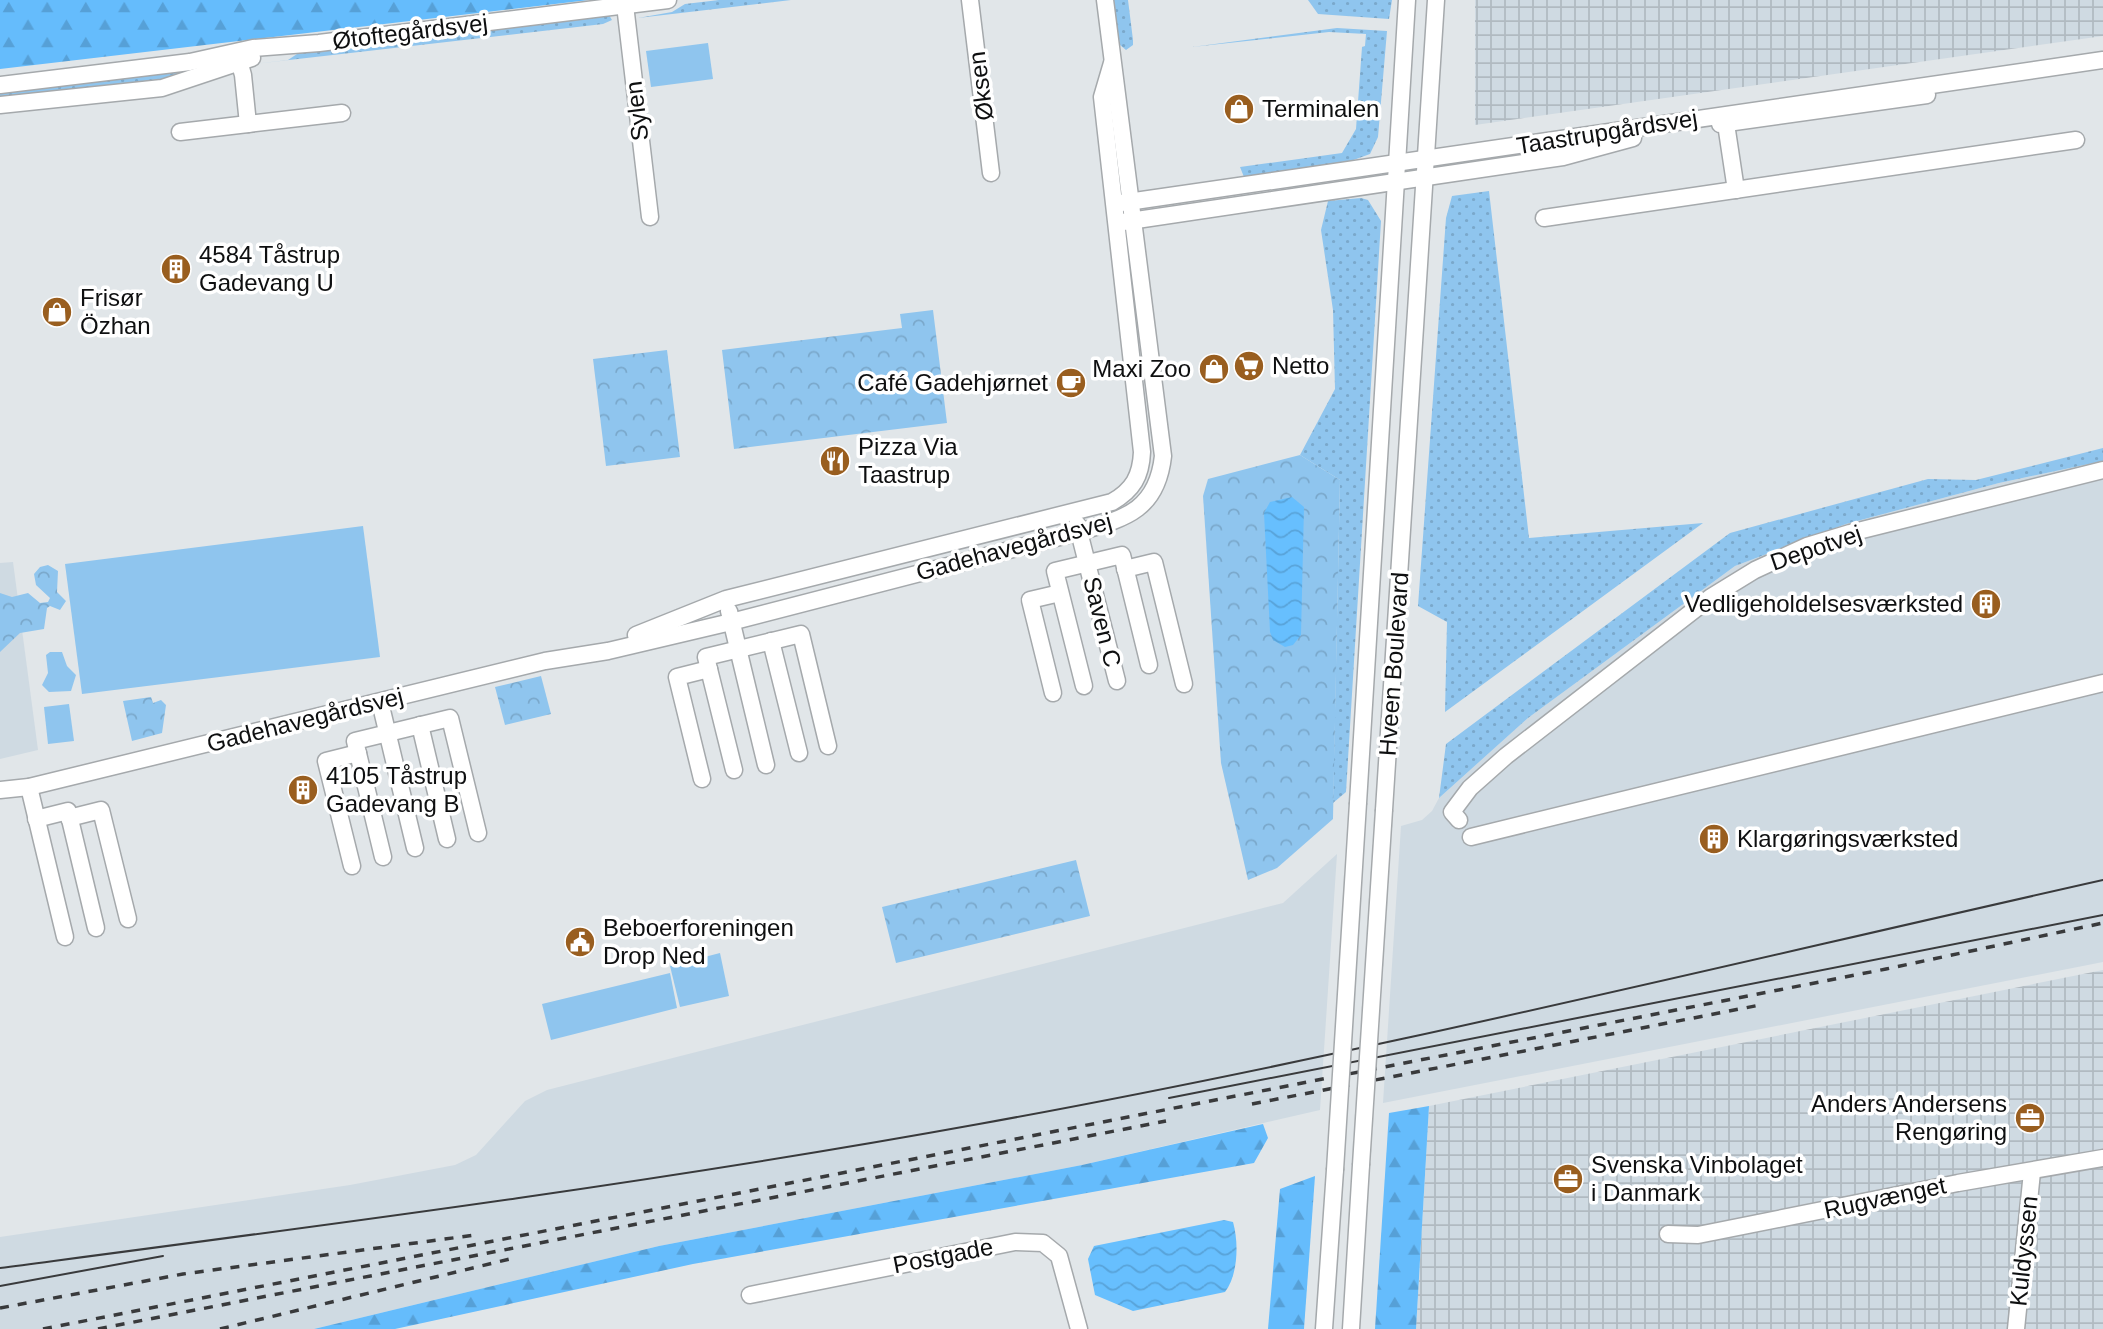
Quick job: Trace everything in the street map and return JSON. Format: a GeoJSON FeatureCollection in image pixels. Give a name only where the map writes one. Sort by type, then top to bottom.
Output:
{"type":"FeatureCollection","features":[{"type":"Feature","properties":{"kind":"street","name":"Øtoftegårdsvej"},"geometry":{"type":"LineString","coordinates":[[0,85],[238,57],[319,43],[668,0]]}},
{"type":"Feature","properties":{"kind":"street","name":"Øksen"},"geometry":{"type":"LineString","coordinates":[[970,0],[991,173]]}},
{"type":"Feature","properties":{"kind":"street"},"geometry":{"type":"LineString","coordinates":[[1105,0],[1130,202]]}},
{"type":"Feature","properties":{"kind":"street","name":"Hveen Boulevard"},"geometry":{"type":"LineString","coordinates":[[1324,1329],[1407,0]]}},
{"type":"Feature","properties":{"kind":"street","name":"Hveen Boulevard"},"geometry":{"type":"LineString","coordinates":[[1351,1329],[1436,0]]}},
{"type":"Feature","properties":{"kind":"street","name":"Sylen"},"geometry":{"type":"LineString","coordinates":[[625,5],[650,217]]}},
{"type":"Feature","properties":{"kind":"street","name":"Øtoftegårdsvej"},"geometry":{"type":"LineString","coordinates":[[0,105],[162,88],[238,57]]}},
{"type":"Feature","properties":{"kind":"street"},"geometry":{"type":"LineString","coordinates":[[238,57],[248,124]]}},
{"type":"Feature","properties":{"kind":"street"},"geometry":{"type":"LineString","coordinates":[[1112,204],[1101,97],[1114,57]]}},
{"type":"Feature","properties":{"kind":"street","name":"Taastrupgårdsvej"},"geometry":{"type":"LineString","coordinates":[[1112,204],[2103,60]]}},
{"type":"Feature","properties":{"kind":"street","name":"Taastrupgårdsvej"},"geometry":{"type":"LineString","coordinates":[[1114,223],[1563,158],[1642,136],[2103,70]]}},
{"type":"Feature","properties":{"kind":"street"},"geometry":{"type":"LineString","coordinates":[[180,132],[342,113]]}},
{"type":"Feature","properties":{"kind":"street","name":"Taastrupgårdsvej"},"geometry":{"type":"LineString","coordinates":[[1726,124],[1736,190]]}},
{"type":"Feature","properties":{"kind":"street"},"geometry":{"type":"LineString","coordinates":[[1544,218],[2076,141]]}},
{"type":"Feature","properties":{"kind":"street","name":"Gadehavegårdsvej"},"geometry":{"type":"LineString","coordinates":[[0,797],[29,787],[380,702],[581,654],[731,622],[1118,520],[1139,508],[1153,493],[1161,478],[1163,456],[1130,202]]}},
{"type":"Feature","properties":{"kind":"street","name":"Gadehavegårdsvej"},"geometry":{"type":"LineString","coordinates":[[581,654],[726,599],[1074,512],[1124,496],[1138,477],[1142,466],[1112,204]]}},
{"type":"Feature","properties":{"kind":"street","name":"Depotvej"},"geometry":{"type":"LineString","coordinates":[[1459,820],[1452,812],[1470,788],[1506,756],[1711,597],[1755,570],[1807,546],[1850,533],[2103,470]]}},
{"type":"Feature","properties":{"kind":"street","name":"Saven C"},"geometry":{"type":"LineString","coordinates":[[1074,512],[1117,681]]}},
{"type":"Feature","properties":{"kind":"street"},"geometry":{"type":"LineString","coordinates":[[1084,686],[1055,571],[1122,555],[1149,665]]}},
{"type":"Feature","properties":{"kind":"street"},"geometry":{"type":"LineString","coordinates":[[1125,569],[1154,562],[1184,684]]}},
{"type":"Feature","properties":{"kind":"street"},"geometry":{"type":"LineString","coordinates":[[1053,693],[1030,600],[1060,593]]}},
{"type":"Feature","properties":{"kind":"street"},"geometry":{"type":"LineString","coordinates":[[726,599],[766,765]]}},
{"type":"Feature","properties":{"kind":"street"},"geometry":{"type":"LineString","coordinates":[[734,771],[706,657],[801,634],[828,746]]}},
{"type":"Feature","properties":{"kind":"street"},"geometry":{"type":"LineString","coordinates":[[771,641],[799,753]]}},
{"type":"Feature","properties":{"kind":"street"},"geometry":{"type":"LineString","coordinates":[[702,779],[677,677],[709,669]]}},
{"type":"Feature","properties":{"kind":"street"},"geometry":{"type":"LineString","coordinates":[[1471,837],[2103,684]]}},
{"type":"Feature","properties":{"kind":"street"},"geometry":{"type":"LineString","coordinates":[[380,702],[415,848]]}},
{"type":"Feature","properties":{"kind":"street"},"geometry":{"type":"LineString","coordinates":[[383,857],[355,741],[450,718],[478,833]]}},
{"type":"Feature","properties":{"kind":"street"},"geometry":{"type":"LineString","coordinates":[[420,725],[447,839]]}},
{"type":"Feature","properties":{"kind":"street"},"geometry":{"type":"LineString","coordinates":[[352,866],[326,761],[358,754]]}},
{"type":"Feature","properties":{"kind":"street"},"geometry":{"type":"LineString","coordinates":[[29,787],[65,937]]}},
{"type":"Feature","properties":{"kind":"street","name":"Gadehavegårdsvej"},"geometry":{"type":"LineString","coordinates":[[0,790],[29,787]]}},
{"type":"Feature","properties":{"kind":"street"},"geometry":{"type":"LineString","coordinates":[[69,818],[101,810],[128,919]]}},
{"type":"Feature","properties":{"kind":"street"},"geometry":{"type":"LineString","coordinates":[[36,819],[68,811],[96,928]]}},
{"type":"Feature","properties":{"kind":"street","name":"Rugvænget"},"geometry":{"type":"LineString","coordinates":[[1668,1234],[1698,1235],[1958,1183],[2103,1158]]}},
{"type":"Feature","properties":{"kind":"street","name":"Kuldyssen"},"geometry":{"type":"LineString","coordinates":[[2016,1329],[2032,1172]]}},
{"type":"Feature","properties":{"kind":"street","name":"Postgade"},"geometry":{"type":"LineString","coordinates":[[750,1295],[1014,1242],[1043,1243],[1059,1256],[1079,1329]]}},
{"type":"Feature","properties":{"kind":"shaded area"},"geometry":{"type":"Polygon","coordinates":[[[1475,0],[2103,0],[2103,36],[1475,125],[1475,0]]]}},
{"type":"Feature","properties":{"kind":"shaded area"},"geometry":{"type":"Polygon","coordinates":[[[2103,461],[2103,962],[1383,1103],[1401,826],[1422,820],[1432,811],[1439,798],[1528,718],[1735,566],[1846,524],[1999,483],[2103,461]]]}},
{"type":"Feature","properties":{"kind":"shaded area"},"geometry":{"type":"Polygon","coordinates":[[[13,562],[38,750],[0,759],[0,563],[13,562]]]}},
{"type":"Feature","properties":{"kind":"shaded area"},"geometry":{"type":"Polygon","coordinates":[[[1337,854],[1320,1110],[1082,1165],[659,1246],[314,1329],[0,1329],[0,1237],[350,1185],[455,1165],[476,1155],[525,1101],[547,1090],[1283,903],[1337,854]]]}},
{"type":"Feature","properties":{"kind":"shaded area"},"geometry":{"type":"Polygon","coordinates":[[[2103,970],[2103,1329],[1416,1329],[1429,1106],[2103,970]]]}},
{"type":"Feature","properties":{"kind":"green space"},"geometry":{"type":"Polygon","coordinates":[[[0,0],[589,0],[0,69],[0,0]]]}},
{"type":"Feature","properties":{"kind":"green space"},"geometry":{"type":"Polygon","coordinates":[[[719,0],[791,0],[638,18],[672,12],[685,4],[719,0]]]}},
{"type":"Feature","properties":{"kind":"green space"},"geometry":{"type":"Polygon","coordinates":[[[1113,0],[1128,0],[1133,45],[1126,50],[1120,45],[1113,0]]]}},
{"type":"Feature","properties":{"kind":"green space"},"geometry":{"type":"Polygon","coordinates":[[[1308,0],[1392,0],[1389,19],[1318,14],[1308,0]]]}},
{"type":"Feature","properties":{"kind":"green space"},"geometry":{"type":"Polygon","coordinates":[[[609,15],[612,20],[603,24],[254,64],[288,60],[300,52],[609,15]]]}},
{"type":"Feature","properties":{"kind":"green space"},"geometry":{"type":"Polygon","coordinates":[[[1337,28],[1387,31],[1378,137],[1370,154],[1348,162],[1244,177],[1240,167],[1342,153],[1356,129],[1362,47],[1365,46],[1366,34],[1329,32],[1192,47],[1337,28]]]}},
{"type":"Feature","properties":{"kind":"green space"},"geometry":{"type":"Polygon","coordinates":[[[708,43],[713,79],[651,87],[646,51],[708,43]]]}},
{"type":"Feature","properties":{"kind":"green space"},"geometry":{"type":"Polygon","coordinates":[[[194,65],[194,72],[168,78],[0,99],[0,90],[194,65]]]}},
{"type":"Feature","properties":{"kind":"green space"},"geometry":{"type":"Polygon","coordinates":[[[1489,191],[1529,538],[1703,523],[1445,712],[1447,622],[1418,606],[1446,218],[1452,196],[1489,191]]]}},
{"type":"Feature","properties":{"kind":"green space"},"geometry":{"type":"Polygon","coordinates":[[[1361,198],[1368,200],[1381,221],[1346,792],[1333,803],[1340,480],[1300,455],[1335,389],[1333,310],[1321,230],[1328,201],[1361,198]]]}},
{"type":"Feature","properties":{"kind":"green space"},"geometry":{"type":"Polygon","coordinates":[[[933,310],[947,423],[734,449],[722,350],[902,328],[900,314],[933,310]]]}},
{"type":"Feature","properties":{"kind":"green space"},"geometry":{"type":"Polygon","coordinates":[[[667,350],[680,457],[606,466],[593,359],[667,350]]]}},
{"type":"Feature","properties":{"kind":"green space"},"geometry":{"type":"Polygon","coordinates":[[[2103,448],[2103,461],[1999,483],[1846,524],[1735,566],[1528,718],[1439,798],[1446,744],[1730,533],[1928,479],[1976,480],[2103,448]]]}},
{"type":"Feature","properties":{"kind":"green space"},"geometry":{"type":"Polygon","coordinates":[[[1300,455],[1340,480],[1333,819],[1277,868],[1248,880],[1221,763],[1203,496],[1208,479],[1300,455]]]}},
{"type":"Feature","properties":{"kind":"green space"},"geometry":{"type":"Polygon","coordinates":[[[363,526],[380,657],[82,694],[65,564],[363,526]]]}},
{"type":"Feature","properties":{"kind":"green space"},"geometry":{"type":"Polygon","coordinates":[[[48,565],[58,571],[57,592],[66,601],[60,610],[50,606],[47,608],[44,629],[20,633],[0,652],[0,593],[12,597],[28,593],[40,603],[48,602],[50,598],[36,585],[34,574],[40,567],[48,565]]]}},
{"type":"Feature","properties":{"kind":"green space"},"geometry":{"type":"Polygon","coordinates":[[[50,652],[62,652],[67,666],[76,675],[71,691],[49,692],[42,685],[48,673],[46,655],[50,652]]]}},
{"type":"Feature","properties":{"kind":"green space"},"geometry":{"type":"Polygon","coordinates":[[[541,676],[551,714],[505,725],[495,687],[541,676]]]}},
{"type":"Feature","properties":{"kind":"green space"},"geometry":{"type":"Polygon","coordinates":[[[151,697],[153,703],[161,700],[166,705],[162,733],[132,741],[123,701],[151,697]]]}},
{"type":"Feature","properties":{"kind":"green space"},"geometry":{"type":"Polygon","coordinates":[[[69,704],[74,741],[48,744],[44,707],[69,704]]]}},
{"type":"Feature","properties":{"kind":"green space"},"geometry":{"type":"Polygon","coordinates":[[[1076,860],[1090,916],[896,963],[882,907],[1076,860]]]}},
{"type":"Feature","properties":{"kind":"green space"},"geometry":{"type":"Polygon","coordinates":[[[720,953],[729,996],[680,1007],[670,966],[720,953]]]}},
{"type":"Feature","properties":{"kind":"green space"},"geometry":{"type":"Polygon","coordinates":[[[670,973],[677,1008],[551,1040],[542,1004],[670,973]]]}},
{"type":"Feature","properties":{"kind":"green space"},"geometry":{"type":"Polygon","coordinates":[[[1429,1106],[1416,1329],[1375,1329],[1389,1113],[1429,1106]]]}},
{"type":"Feature","properties":{"kind":"green space"},"geometry":{"type":"Polygon","coordinates":[[[1263,1124],[1268,1138],[1254,1163],[693,1264],[395,1329],[314,1329],[659,1246],[1082,1165],[1263,1124]]]}},
{"type":"Feature","properties":{"kind":"green space"},"geometry":{"type":"Polygon","coordinates":[[[1315,1176],[1304,1329],[1268,1329],[1280,1189],[1315,1176]]]}},
{"type":"Feature","properties":{"kind":"water"},"geometry":{"type":"Polygon","coordinates":[[[1292,497],[1304,507],[1301,635],[1293,645],[1285,647],[1273,640],[1270,632],[1264,513],[1270,502],[1292,497]]]}},
{"type":"Feature","properties":{"kind":"water"},"geometry":{"type":"Polygon","coordinates":[[[1224,1220],[1233,1222],[1237,1249],[1233,1277],[1225,1292],[1133,1311],[1095,1295],[1088,1259],[1094,1246],[1224,1220]]]}},
{"type":"Feature","properties":{"kind":"tram line"},"geometry":{"type":"LineString","coordinates":[[0,1268],[613,1184],[979,1124],[1402,1039],[2103,880]]}},
{"type":"Feature","properties":{"kind":"tram line"},"geometry":{"type":"LineString","coordinates":[[1169,1098],[2103,915]]}},
{"type":"Feature","properties":{"kind":"tram line"},"geometry":{"type":"LineString","coordinates":[[0,1286],[163,1256]]}},
{"type":"Feature","properties":{"kind":"railway"},"geometry":{"type":"LineString","coordinates":[[43,1329],[1886,969],[2103,923]]}},
{"type":"Feature","properties":{"kind":"railway"},"geometry":{"type":"LineString","coordinates":[[1252,1104],[1760,1005]]}},
{"type":"Feature","properties":{"kind":"railway"},"geometry":{"type":"LineString","coordinates":[[98,1329],[1166,1121]]}},
{"type":"Feature","properties":{"kind":"railway"},"geometry":{"type":"LineString","coordinates":[[0,1308],[183,1274],[475,1235]]}},
{"type":"Feature","properties":{"kind":"railway"},"geometry":{"type":"LineString","coordinates":[[220,1329],[510,1259]]}},
{"type":"Feature","properties":{"kind":"place","name":"Terminalen"},"geometry":{"type":"Point","coordinates":[1239,109]}},
{"type":"Feature","properties":{"kind":"place","name":"4584 Tåstrup Gadevang U"},"geometry":{"type":"Point","coordinates":[176,269]}},
{"type":"Feature","properties":{"kind":"place","name":"Frisør Özhan"},"geometry":{"type":"Point","coordinates":[57,312]}},
{"type":"Feature","properties":{"kind":"place","name":"Netto"},"geometry":{"type":"Point","coordinates":[1249,366]}},
{"type":"Feature","properties":{"kind":"place","name":"Maxi Zoo"},"geometry":{"type":"Point","coordinates":[1214,369]}},
{"type":"Feature","properties":{"kind":"place","name":"Café Gadehjørnet"},"geometry":{"type":"Point","coordinates":[1071,383]}},
{"type":"Feature","properties":{"kind":"place","name":"Pizza Via Taastrup"},"geometry":{"type":"Point","coordinates":[835,461]}},
{"type":"Feature","properties":{"kind":"place","name":"Vedligeholdelsesværksted"},"geometry":{"type":"Point","coordinates":[1986,604]}},
{"type":"Feature","properties":{"kind":"place","name":"4105 Tåstrup Gadevang B"},"geometry":{"type":"Point","coordinates":[303,790]}},
{"type":"Feature","properties":{"kind":"place","name":"Klargøringsværksted"},"geometry":{"type":"Point","coordinates":[1714,839]}},
{"type":"Feature","properties":{"kind":"place","name":"Beboerforeningen Drop Ned"},"geometry":{"type":"Point","coordinates":[580,942]}},
{"type":"Feature","properties":{"kind":"place","name":"Anders Andersens Rengøring"},"geometry":{"type":"Point","coordinates":[2030,1118]}},
{"type":"Feature","properties":{"kind":"place","name":"Svenska Vinbolaget i Danmark"},"geometry":{"type":"Point","coordinates":[1568,1179]}}]}
